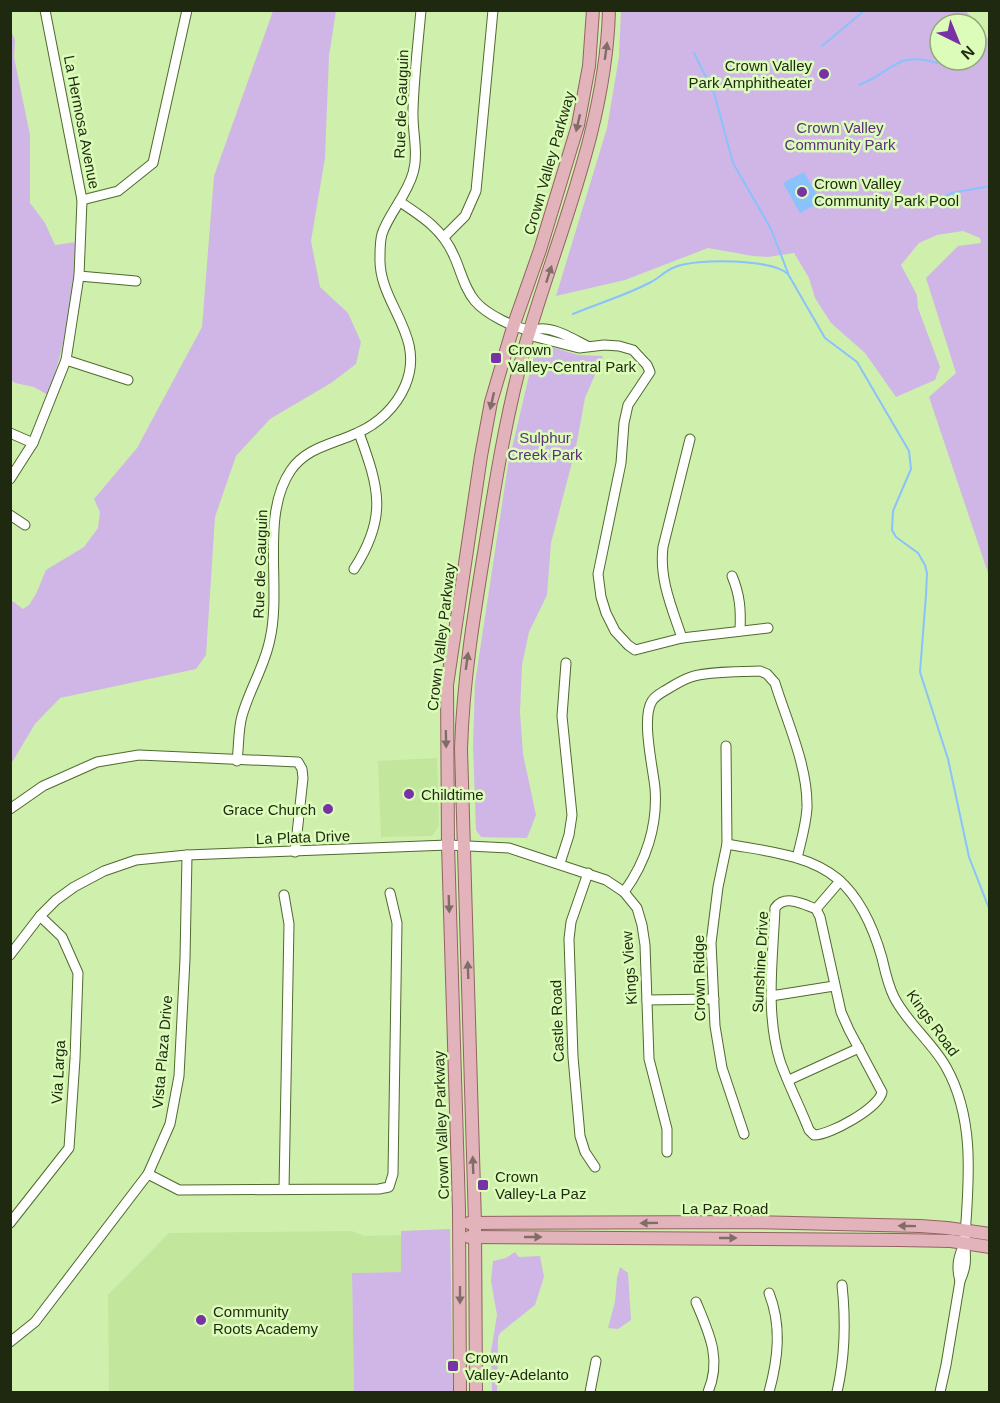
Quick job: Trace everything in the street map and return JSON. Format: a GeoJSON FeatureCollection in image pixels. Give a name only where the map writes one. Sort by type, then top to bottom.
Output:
{"type":"FeatureCollection","features":[{"type":"Feature","properties":{"kind":"main road","name":"Crown Valley Parkway"},"geometry":{"type":"LineString","coordinates":[[460,1392],[459,1230],[447,846],[447,685],[484,438],[497,378],[540,250],[578,125],[589,66],[593,10]]}},
{"type":"Feature","properties":{"kind":"main road","name":"Crown Valley Parkway"},"geometry":{"type":"LineString","coordinates":[[476,1392],[475,1223],[461,749],[464,682],[502,436],[530,330],[577,187],[592,132],[603,78],[609,10]]}},
{"type":"Feature","properties":{"kind":"main road","name":"La Paz Road"},"geometry":{"type":"LineString","coordinates":[[459,1230],[475,1223],[756,1222],[920,1226],[965,1237],[990,1247]]}},
{"type":"Feature","properties":{"kind":"main road","name":"La Paz Road"},"geometry":{"type":"LineString","coordinates":[[459,1230],[475,1237],[811,1238],[965,1237],[990,1234]]}},
{"type":"Feature","properties":{"kind":"street","name":"La Hermosa Avenue"},"geometry":{"type":"LineString","coordinates":[[10,479],[33,443],[66,360],[79,276],[82,200],[45,10]]}},
{"type":"Feature","properties":{"kind":"street"},"geometry":{"type":"LineString","coordinates":[[82,200],[118,191],[153,163],[187,10]]}},
{"type":"Feature","properties":{"kind":"street","name":"Rue de Gauguin"},"geometry":{"type":"LineString","coordinates":[[237,761],[242,717],[271,638],[274,610],[275,512],[281,489],[292,469],[312,450],[358,433],[379,420],[394,405],[405,385],[411,365],[409,342],[380,272],[382,234],[413,174],[416,159],[413,111],[421,10]]}},
{"type":"Feature","properties":{"kind":"street"},"geometry":{"type":"LineString","coordinates":[[444,237],[465,216],[477,191],[493,10]]}},
{"type":"Feature","properties":{"kind":"street"},"geometry":{"type":"LineString","coordinates":[[400,202],[424,218],[444,237],[454,256],[462,280],[475,301],[496,317],[530,330],[547,328],[587,346],[619,346],[633,350],[647,365],[650,372],[628,405],[624,423],[621,463],[598,574],[601,597],[615,631],[635,650],[681,638],[768,628]]}},
{"type":"Feature","properties":{"kind":"street"},"geometry":{"type":"LineString","coordinates":[[79,276],[136,281]]}},
{"type":"Feature","properties":{"kind":"street"},"geometry":{"type":"LineString","coordinates":[[66,360],[128,380]]}},
{"type":"Feature","properties":{"kind":"street"},"geometry":{"type":"LineString","coordinates":[[10,433],[33,443]]}},
{"type":"Feature","properties":{"kind":"street"},"geometry":{"type":"LineString","coordinates":[[354,569],[367,549],[376,520],[378,494],[358,433]]}},
{"type":"Feature","properties":{"kind":"street"},"geometry":{"type":"LineString","coordinates":[[681,638],[664,584],[662,561],[663,547],[690,439]]}},
{"type":"Feature","properties":{"kind":"street"},"geometry":{"type":"LineString","coordinates":[[10,515],[25,525]]}},
{"type":"Feature","properties":{"kind":"street"},"geometry":{"type":"LineString","coordinates":[[732,576],[738,591],[741,609],[740,630]]}},
{"type":"Feature","properties":{"kind":"street"},"geometry":{"type":"LineString","coordinates":[[560,863],[569,835],[572,815],[562,716],[566,663]]}},
{"type":"Feature","properties":{"kind":"street"},"geometry":{"type":"LineString","coordinates":[[624,892],[644,860],[654,809],[655,789],[649,752],[648,710],[652,701],[659,694],[691,677],[760,671],[767,674],[775,683],[805,785],[807,807],[805,827],[797,858]]}},
{"type":"Feature","properties":{"kind":"street","name":"Crown Ridge"},"geometry":{"type":"LineString","coordinates":[[726,746],[727,844],[718,887],[711,944],[717,1047],[744,1134]]}},
{"type":"Feature","properties":{"kind":"street"},"geometry":{"type":"LineString","coordinates":[[10,809],[43,786],[97,762],[139,755],[298,762],[303,778],[295,852]]}},
{"type":"Feature","properties":{"kind":"street","name":"Kings Road"},"geometry":{"type":"LineString","coordinates":[[727,844],[797,858],[826,870],[840,881],[860,904],[874,936],[894,997],[945,1064],[958,1091],[963,1108],[966,1136],[968,1199],[965,1237],[967,1254],[940,1392]]}},
{"type":"Feature","properties":{"kind":"street","name":"La Plata Drive"},"geometry":{"type":"LineString","coordinates":[[10,955],[40,916],[74,887],[104,871],[136,860],[187,855],[464,845],[509,848],[588,873],[606,880],[624,892]]}},
{"type":"Feature","properties":{"kind":"street","name":"Vista Plaza Drive"},"geometry":{"type":"LineString","coordinates":[[10,1342],[34,1322],[148,1174],[170,1124],[178,1076],[185,959],[187,855]]}},
{"type":"Feature","properties":{"kind":"street","name":"Castle Road"},"geometry":{"type":"LineString","coordinates":[[588,873],[570,922],[569,939],[573,1057],[580,1136],[585,1152],[595,1167]]}},
{"type":"Feature","properties":{"kind":"street"},"geometry":{"type":"LineString","coordinates":[[816,909],[840,881]]}},
{"type":"Feature","properties":{"kind":"street"},"geometry":{"type":"LineString","coordinates":[[148,1174],[179,1190],[379,1189],[389,1187],[393,1174],[397,923],[390,892]]}},
{"type":"Feature","properties":{"kind":"street","name":"Kings View"},"geometry":{"type":"LineString","coordinates":[[624,892],[637,908],[642,925],[648,1000],[649,1059],[667,1129],[667,1152]]}},
{"type":"Feature","properties":{"kind":"street"},"geometry":{"type":"LineString","coordinates":[[284,895],[289,924],[284,1189]]}},
{"type":"Feature","properties":{"kind":"street","name":"Sunshine Drive"},"geometry":{"type":"LineString","coordinates":[[787,900],[816,909],[834,974],[834,986],[841,1012],[882,1092],[880,1099],[855,1118],[821,1135],[814,1135],[809,1130],[781,1062],[772,1023],[775,908],[780,902],[787,900]]}},
{"type":"Feature","properties":{"kind":"street","name":"Via Larga"},"geometry":{"type":"LineString","coordinates":[[10,1223],[69,1148],[78,973],[62,937],[40,916]]}},
{"type":"Feature","properties":{"kind":"street"},"geometry":{"type":"LineString","coordinates":[[771,996],[834,986]]}},
{"type":"Feature","properties":{"kind":"street"},"geometry":{"type":"LineString","coordinates":[[648,1000],[714,999]]}},
{"type":"Feature","properties":{"kind":"street"},"geometry":{"type":"LineString","coordinates":[[789,1080],[859,1048]]}},
{"type":"Feature","properties":{"kind":"street"},"geometry":{"type":"LineString","coordinates":[[837,1392],[845,1345],[842,1285]]}},
{"type":"Feature","properties":{"kind":"street"},"geometry":{"type":"LineString","coordinates":[[768,1293],[775,1310],[778,1338],[769,1392]]}},
{"type":"Feature","properties":{"kind":"street"},"geometry":{"type":"LineString","coordinates":[[696,1302],[715,1354],[713,1375],[708,1392]]}},
{"type":"Feature","properties":{"kind":"street"},"geometry":{"type":"LineString","coordinates":[[590,1392],[596,1361]]}},
{"type":"Feature","properties":{"kind":"shaded area","name":"Childtime"},"geometry":{"type":"Polygon","coordinates":[[[437,758],[439,826],[432,836],[381,837],[378,761],[437,758]]]}},
{"type":"Feature","properties":{"kind":"shaded area","name":"Community Roots Academy"},"geometry":{"type":"Polygon","coordinates":[[[352,1231],[364,1236],[401,1235],[402,1272],[352,1273],[354,1392],[109,1392],[108,1295],[169,1233],[352,1231]]]}},
{"type":"Feature","properties":{"kind":"green space"},"geometry":{"type":"Polygon","coordinates":[[[273,11],[336,11],[329,56],[325,158],[311,241],[320,287],[348,313],[361,342],[356,364],[331,383],[270,419],[236,456],[215,517],[206,655],[196,669],[60,698],[35,724],[11,764],[11,600],[23,609],[29,605],[46,570],[84,547],[98,528],[100,512],[94,499],[137,448],[202,327],[214,176],[273,11]]]}},
{"type":"Feature","properties":{"kind":"green space","name":"Crown Valley Community Park"},"geometry":{"type":"Polygon","coordinates":[[[621,11],[966,11],[928,12],[928,72],[988,72],[988,38],[990,41],[989,576],[929,397],[956,373],[926,278],[958,246],[981,243],[980,238],[963,231],[937,235],[919,243],[901,265],[917,295],[918,308],[940,367],[935,380],[896,397],[865,353],[831,323],[815,298],[809,278],[794,253],[768,257],[708,248],[625,280],[556,296],[607,128],[619,57],[621,11]]]}},
{"type":"Feature","properties":{"kind":"green space"},"geometry":{"type":"Polygon","coordinates":[[[10,29],[15,40],[14,57],[30,135],[30,203],[45,223],[55,245],[77,242],[68,320],[60,357],[48,395],[34,387],[11,380],[10,29]]]}},
{"type":"Feature","properties":{"kind":"green space","name":"Sulphur Creek Park"},"geometry":{"type":"Polygon","coordinates":[[[542,344],[578,355],[603,356],[585,398],[576,447],[551,543],[547,595],[529,632],[522,665],[520,712],[523,754],[536,815],[527,838],[481,837],[476,830],[473,746],[475,683],[508,465],[535,350],[542,344]]]}},
{"type":"Feature","properties":{"kind":"green space"},"geometry":{"type":"Polygon","coordinates":[[[450,1229],[453,1392],[354,1392],[352,1273],[401,1272],[401,1231],[450,1229]]]}},
{"type":"Feature","properties":{"kind":"green space"},"geometry":{"type":"Polygon","coordinates":[[[515,1252],[519,1257],[540,1256],[544,1277],[535,1305],[500,1333],[497,1392],[492,1392],[491,1352],[497,1315],[491,1281],[493,1261],[506,1258],[515,1252]]]}},
{"type":"Feature","properties":{"kind":"green space"},"geometry":{"type":"Polygon","coordinates":[[[620,1267],[628,1273],[631,1320],[618,1329],[608,1328],[615,1302],[620,1267]]]}},
{"type":"Feature","properties":{"kind":"water","name":"Crown Valley Community Park Pool"},"geometry":{"type":"Polygon","coordinates":[[[804,172],[821,202],[800,213],[783,183],[804,172]]]}},
{"type":"Feature","properties":{"kind":"waterway"},"geometry":{"type":"LineString","coordinates":[[822,46],[865,10]]}},
{"type":"Feature","properties":{"kind":"waterway"},"geometry":{"type":"LineString","coordinates":[[694,53],[714,93],[733,163],[771,229],[788,273]]}},
{"type":"Feature","properties":{"kind":"waterway"},"geometry":{"type":"LineString","coordinates":[[859,85],[902,61],[911,59],[928,61]]}},
{"type":"Feature","properties":{"kind":"waterway"},"geometry":{"type":"LineString","coordinates":[[931,203],[952,193],[990,186]]}},
{"type":"Feature","properties":{"kind":"waterway"},"geometry":{"type":"LineString","coordinates":[[573,314],[632,291],[672,268],[685,264],[716,261],[767,265],[788,274],[825,338],[857,362],[909,451],[911,469],[893,511],[892,530],[896,537],[918,553],[925,565],[926,595],[920,672],[948,759],[969,857],[990,911]]}},
{"type":"Feature","properties":{"kind":"place","name":"Crown Valley Park Amphitheater"},"geometry":{"type":"Point","coordinates":[824,74]}},
{"type":"Feature","properties":{"kind":"place","name":"Crown Valley Community Park Pool"},"geometry":{"type":"Point","coordinates":[802,192]}},
{"type":"Feature","properties":{"kind":"place","name":"Crown Valley-Central Park"},"geometry":{"type":"Point","coordinates":[496,358]}},
{"type":"Feature","properties":{"kind":"place","name":"Childtime"},"geometry":{"type":"Point","coordinates":[409,794]}},
{"type":"Feature","properties":{"kind":"place","name":"Grace Church"},"geometry":{"type":"Point","coordinates":[328,809]}},
{"type":"Feature","properties":{"kind":"place","name":"Crown Valley-La Paz"},"geometry":{"type":"Point","coordinates":[483,1185]}},
{"type":"Feature","properties":{"kind":"place","name":"Community Roots Academy"},"geometry":{"type":"Point","coordinates":[201,1320]}},
{"type":"Feature","properties":{"kind":"place","name":"Crown Valley-Adelanto"},"geometry":{"type":"Point","coordinates":[453,1366]}}]}
